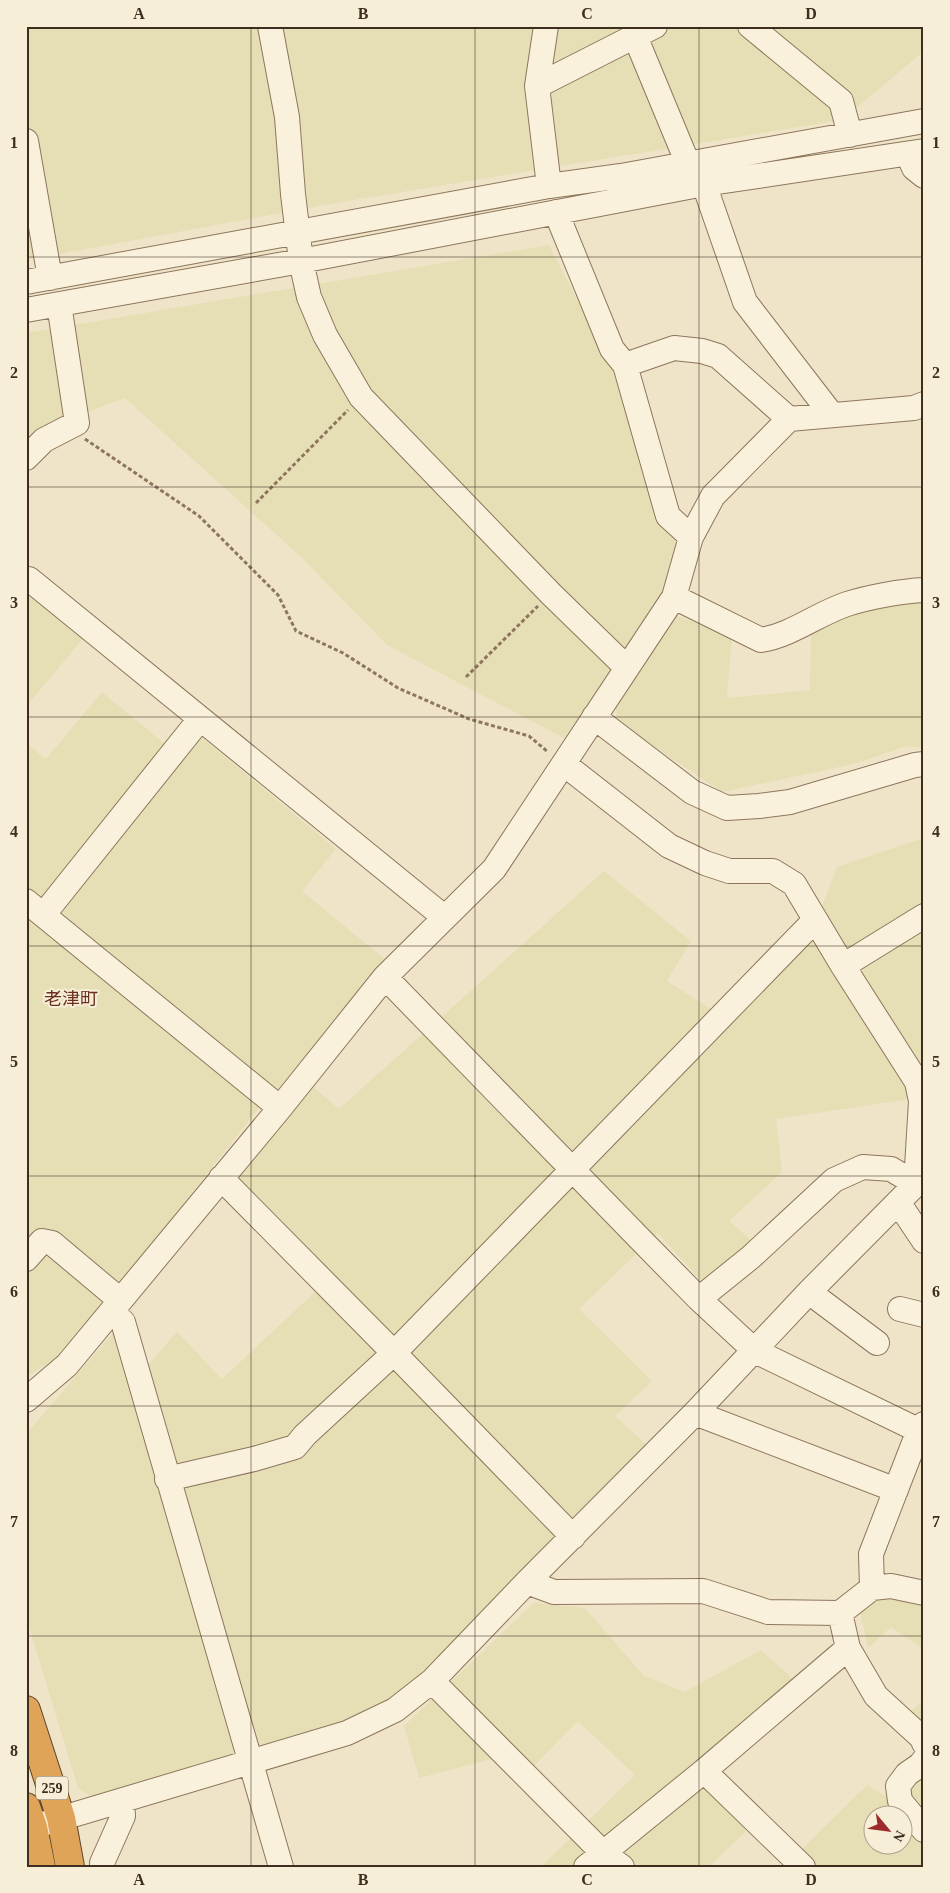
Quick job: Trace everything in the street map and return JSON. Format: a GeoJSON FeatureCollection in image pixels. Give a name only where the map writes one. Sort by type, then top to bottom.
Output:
{"type":"FeatureCollection","features":[{"type":"Feature","properties":{"kind":"highway","name":"259"},"geometry":{"type":"LineString","coordinates":[[26,1710],[61,1818],[70,1867]]}},
{"type":"Feature","properties":{"kind":"highway"},"geometry":{"type":"LineString","coordinates":[[28,1821],[42,1867]]}},
{"type":"Feature","properties":{"kind":"street"},"geometry":{"type":"LineString","coordinates":[[270,26],[287,117],[301,261],[309,297],[325,335],[361,397],[551,594],[626,667]]}},
{"type":"Feature","properties":{"kind":"street"},"geometry":{"type":"LineString","coordinates":[[546,26],[537,86],[549,186]]}},
{"type":"Feature","properties":{"kind":"street"},"geometry":{"type":"LineString","coordinates":[[750,26],[841,101],[850,135]]}},
{"type":"Feature","properties":{"kind":"street"},"geometry":{"type":"LineString","coordinates":[[537,86],[645,31],[688,164]]}},
{"type":"Feature","properties":{"kind":"street"},"geometry":{"type":"LineString","coordinates":[[26,282],[549,186],[621,176],[924,122]]}},
{"type":"Feature","properties":{"kind":"street"},"geometry":{"type":"LineString","coordinates":[[26,141],[50,278]]}},
{"type":"Feature","properties":{"kind":"street"},"geometry":{"type":"LineString","coordinates":[[26,310],[301,261],[704,184],[916,152],[914,168],[924,176]]}},
{"type":"Feature","properties":{"kind":"street"},"geometry":{"type":"LineString","coordinates":[[704,184],[745,302],[832,415]]}},
{"type":"Feature","properties":{"kind":"street"},"geometry":{"type":"LineString","coordinates":[[556,212],[612,349],[625,365],[668,516],[691,537]]}},
{"type":"Feature","properties":{"kind":"street"},"geometry":{"type":"LineString","coordinates":[[26,458],[44,440],[77,423],[58,304]]}},
{"type":"Feature","properties":{"kind":"street"},"geometry":{"type":"LineString","coordinates":[[625,365],[674,348],[702,351],[718,356],[789,419]]}},
{"type":"Feature","properties":{"kind":"street"},"geometry":{"type":"LineString","coordinates":[[26,1400],[67,1365],[280,1108],[385,977],[494,869],[674,597],[691,537],[713,496],[789,419],[914,408],[924,404]]}},
{"type":"Feature","properties":{"kind":"street"},"geometry":{"type":"LineString","coordinates":[[26,582],[29,579],[444,917]]}},
{"type":"Feature","properties":{"kind":"street"},"geometry":{"type":"LineString","coordinates":[[674,597],[761,640],[777,638],[847,604],[910,590],[924,590]]}},
{"type":"Feature","properties":{"kind":"street"},"geometry":{"type":"LineString","coordinates":[[594,716],[692,792],[726,808],[790,802],[915,764],[924,764]]}},
{"type":"Feature","properties":{"kind":"street"},"geometry":{"type":"LineString","coordinates":[[200,719],[35,907],[280,1108]]}},
{"type":"Feature","properties":{"kind":"street"},"geometry":{"type":"LineString","coordinates":[[564,764],[669,846],[704,863],[729,871],[773,871],[794,884],[843,966],[920,1080],[920,1184]]}},
{"type":"Feature","properties":{"kind":"street"},"geometry":{"type":"LineString","coordinates":[[843,966],[924,916]]}},
{"type":"Feature","properties":{"kind":"street"},"geometry":{"type":"LineString","coordinates":[[167,1479],[254,1459],[295,1447],[305,1435],[394,1352],[815,920]]}},
{"type":"Feature","properties":{"kind":"street"},"geometry":{"type":"LineString","coordinates":[[385,977],[699,1299],[755,1351],[922,1429],[871,1554],[872,1588]]}},
{"type":"Feature","properties":{"kind":"street"},"geometry":{"type":"LineString","coordinates":[[699,1299],[752,1257],[834,1180],[864,1167],[891,1169],[920,1184]]}},
{"type":"Feature","properties":{"kind":"street"},"geometry":{"type":"LineString","coordinates":[[221,1178],[573,1536]]}},
{"type":"Feature","properties":{"kind":"street"},"geometry":{"type":"LineString","coordinates":[[28,1821],[61,1818],[122,1802],[251,1760],[346,1733],[395,1710],[432,1681],[527,1582],[695,1413],[809,1292],[898,1202],[920,1184]]}},
{"type":"Feature","properties":{"kind":"street"},"geometry":{"type":"LineString","coordinates":[[898,1202],[924,1241]]}},
{"type":"Feature","properties":{"kind":"street"},"geometry":{"type":"LineString","coordinates":[[26,1259],[42,1241],[52,1243],[116,1306],[123,1322],[281,1867]]}},
{"type":"Feature","properties":{"kind":"street"},"geometry":{"type":"LineString","coordinates":[[809,1292],[877,1343]]}},
{"type":"Feature","properties":{"kind":"street"},"geometry":{"type":"LineString","coordinates":[[900,1309],[924,1315]]}},
{"type":"Feature","properties":{"kind":"street"},"geometry":{"type":"LineString","coordinates":[[695,1413],[896,1490]]}},
{"type":"Feature","properties":{"kind":"street"},"geometry":{"type":"LineString","coordinates":[[527,1582],[554,1592],[703,1591],[768,1612],[840,1613],[872,1588],[891,1586],[924,1593]]}},
{"type":"Feature","properties":{"kind":"street"},"geometry":{"type":"LineString","coordinates":[[840,1613],[848,1648],[876,1696],[922,1738],[924,1743]]}},
{"type":"Feature","properties":{"kind":"street"},"geometry":{"type":"LineString","coordinates":[[594,1860],[704,1771],[848,1648]]}},
{"type":"Feature","properties":{"kind":"street"},"geometry":{"type":"LineString","coordinates":[[432,1681],[594,1860],[622,1867]]}},
{"type":"Feature","properties":{"kind":"street"},"geometry":{"type":"LineString","coordinates":[[924,1760],[907,1774],[898,1786],[900,1801],[924,1830]]}},
{"type":"Feature","properties":{"kind":"street"},"geometry":{"type":"LineString","coordinates":[[704,1771],[804,1867]]}},
{"type":"Feature","properties":{"kind":"street"},"geometry":{"type":"LineString","coordinates":[[102,1867],[102,1863],[123,1816],[122,1802]]}},
{"type":"Feature","properties":{"kind":"path"},"geometry":{"type":"LineString","coordinates":[[256,503],[361,397]]}},
{"type":"Feature","properties":{"kind":"path"},"geometry":{"type":"LineString","coordinates":[[68,428],[199,516],[278,595],[296,632],[343,653],[398,688],[469,719],[528,736],[564,764]]}},
{"type":"Feature","properties":{"kind":"path"},"geometry":{"type":"LineString","coordinates":[[466,677],[551,594]]}},
{"type":"Feature","properties":{"kind":"shaded area"},"geometry":{"type":"Polygon","coordinates":[[[26,26],[924,26],[924,51],[842,120],[347,201],[26,260],[26,26]]]}},
{"type":"Feature","properties":{"kind":"shaded area"},"geometry":{"type":"Polygon","coordinates":[[[549,245],[617,377],[682,543],[666,594],[564,738],[387,645],[301,557],[125,398],[45,428],[26,442],[26,333],[549,245]]]}},
{"type":"Feature","properties":{"kind":"shaded area"},"geometry":{"type":"Polygon","coordinates":[[[30,592],[85,636],[26,707],[26,596],[30,592]]]}},
{"type":"Feature","properties":{"kind":"shaded area"},"geometry":{"type":"Polygon","coordinates":[[[924,600],[924,748],[907,746],[854,764],[722,792],[618,722],[615,705],[676,616],[732,635],[727,698],[810,690],[811,631],[852,610],[924,600]]]}},
{"type":"Feature","properties":{"kind":"shaded area"},"geometry":{"type":"Polygon","coordinates":[[[102,692],[182,758],[200,736],[336,849],[302,891],[387,961],[276,1096],[26,889],[26,743],[46,759],[102,692]]]}},
{"type":"Feature","properties":{"kind":"shaded area"},"geometry":{"type":"Polygon","coordinates":[[[924,838],[924,1097],[776,1119],[782,1172],[729,1221],[757,1245],[704,1284],[658,1233],[579,1309],[652,1381],[615,1416],[649,1447],[396,1698],[335,1726],[95,1799],[78,1788],[26,1617],[26,1434],[114,1332],[142,1372],[177,1332],[222,1379],[334,1274],[236,1176],[312,1086],[339,1109],[604,871],[691,941],[667,981],[719,1014],[820,912],[837,867],[924,838]]]}},
{"type":"Feature","properties":{"kind":"shaded area"},"geometry":{"type":"Polygon","coordinates":[[[26,906],[262,1104],[66,1353],[26,1377],[26,906]]]}},
{"type":"Feature","properties":{"kind":"shaded area"},"geometry":{"type":"Polygon","coordinates":[[[884,1590],[924,1599],[924,1650],[891,1627],[868,1648],[860,1612],[884,1590]]]}},
{"type":"Feature","properties":{"kind":"shaded area"},"geometry":{"type":"Polygon","coordinates":[[[534,1603],[585,1608],[643,1675],[684,1692],[761,1650],[795,1681],[691,1769],[749,1828],[709,1867],[541,1867],[635,1775],[578,1721],[533,1767],[492,1759],[419,1778],[404,1726],[534,1603]]]}},
{"type":"Feature","properties":{"kind":"shaded area"},"geometry":{"type":"Polygon","coordinates":[[[924,1699],[924,1732],[906,1716],[924,1699]]]}},
{"type":"Feature","properties":{"kind":"shaded area"},"geometry":{"type":"Polygon","coordinates":[[[924,1771],[924,1867],[784,1867],[867,1785],[894,1801],[924,1771]]]}},
{"type":"Feature","properties":{"kind":"district","name":"老津町"},"geometry":{"type":"Point","coordinates":[71,999]}}]}
